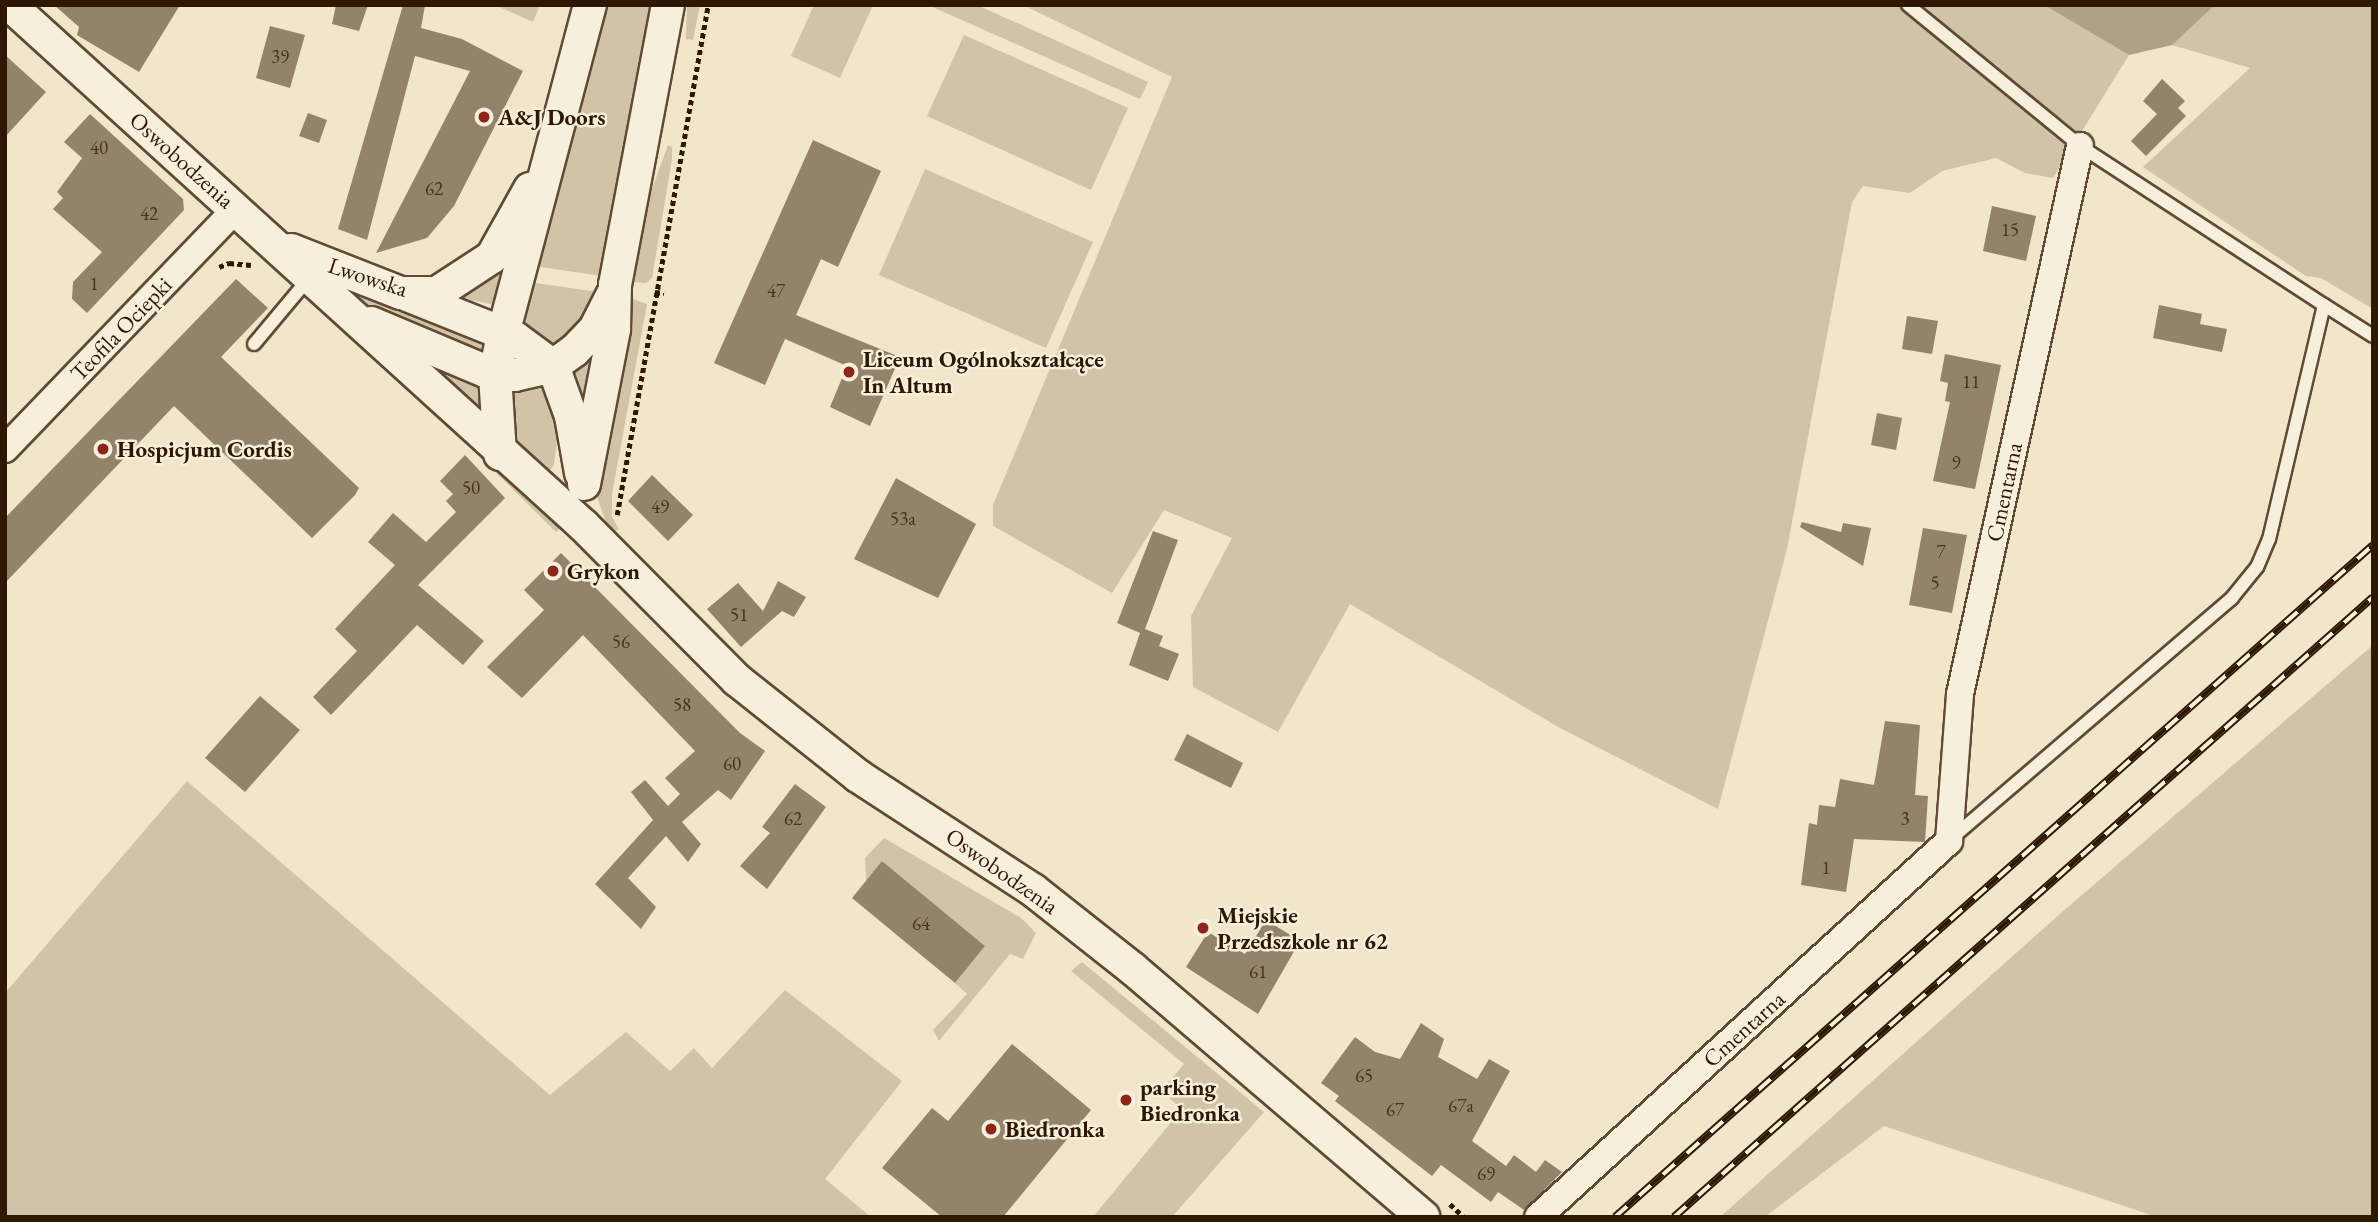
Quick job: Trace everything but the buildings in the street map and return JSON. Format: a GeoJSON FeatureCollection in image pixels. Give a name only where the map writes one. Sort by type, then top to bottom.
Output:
{"type":"FeatureCollection","features":[{"type":"Feature","properties":{"kind":"street","name":"Lwowska"},"geometry":{"type":"LineString","coordinates":[[273,243],[401,293],[437,293],[492,257],[527,196],[551,140],[590,5]]}},
{"type":"Feature","properties":{"kind":"street"},"geometry":{"type":"LineString","coordinates":[[584,484],[614,328],[614,290],[668,5]]}},
{"type":"Feature","properties":{"kind":"street","name":"Oswobodzenia"},"geometry":{"type":"LineString","coordinates":[[8,6],[310,276],[500,454],[584,526],[608,554],[786,723],[859,776],[1033,890],[1133,969],[1423,1217]]}},
{"type":"Feature","properties":{"kind":"street","name":"Lwowska"},"geometry":{"type":"LineString","coordinates":[[500,454],[495,375],[503,334],[541,203],[551,140]]}},
{"type":"Feature","properties":{"kind":"street","name":"Cmentarna"},"geometry":{"type":"LineString","coordinates":[[1538,1217],[1949,841],[1960,694],[2080,146]]}},
{"type":"Feature","properties":{"kind":"street","name":"Teofila Ociepki"},"geometry":{"type":"LineString","coordinates":[[5,449],[236,209]]}},
{"type":"Feature","properties":{"kind":"street"},"geometry":{"type":"LineString","coordinates":[[495,375],[552,366],[595,329],[614,290]]}},
{"type":"Feature","properties":{"kind":"street"},"geometry":{"type":"LineString","coordinates":[[401,293],[503,334],[552,366],[571,416],[584,484],[584,526]]}},
{"type":"Feature","properties":{"kind":"street","name":"Oswobodzenia"},"geometry":{"type":"LineString","coordinates":[[352,315],[495,375]]}},
{"type":"Feature","properties":{"kind":"lane"},"geometry":{"type":"LineString","coordinates":[[1908,5],[2080,146],[2373,336]]}},
{"type":"Feature","properties":{"kind":"lane"},"geometry":{"type":"LineString","coordinates":[[254,344],[310,276]]}},
{"type":"Feature","properties":{"kind":"lane","name":"Cmentarna"},"geometry":{"type":"LineString","coordinates":[[1949,841],[2232,598],[2257,567],[2269,539],[2324,305]]}},
{"type":"Feature","properties":{"kind":"path"},"geometry":{"type":"LineString","coordinates":[[608,554],[623,538],[616,512],[708,5]]}},
{"type":"Feature","properties":{"kind":"path"},"geometry":{"type":"LineString","coordinates":[[655,292],[664,293]]}},
{"type":"Feature","properties":{"kind":"shaded area"},"geometry":{"type":"Polygon","coordinates":[[[495,5],[540,5],[533,22],[495,5]]]}},
{"type":"Feature","properties":{"kind":"shaded area"},"geometry":{"type":"Polygon","coordinates":[[[605,5],[652,5],[602,276],[534,266],[605,5]]]}},
{"type":"Feature","properties":{"kind":"shaded area"},"geometry":{"type":"Polygon","coordinates":[[[687,5],[700,5],[693,40],[686,39],[687,5]]]}},
{"type":"Feature","properties":{"kind":"shaded area"},"geometry":{"type":"Polygon","coordinates":[[[814,5],[873,5],[840,78],[791,56],[814,5]]]}},
{"type":"Feature","properties":{"kind":"shaded area"},"geometry":{"type":"Polygon","coordinates":[[[928,5],[977,5],[1148,82],[1140,99],[928,5]]]}},
{"type":"Feature","properties":{"kind":"shaded area"},"geometry":{"type":"Polygon","coordinates":[[[1023,5],[2044,5],[2129,55],[2053,178],[2025,173],[1996,158],[1942,171],[1910,193],[1863,186],[1852,202],[1787,549],[1718,809],[1560,728],[1350,604],[1278,732],[1193,687],[1191,616],[1232,538],[1164,510],[1112,593],[993,526],[993,505],[1172,77],[1023,5]]]}},
{"type":"Feature","properties":{"kind":"shaded area"},"geometry":{"type":"Polygon","coordinates":[[[2044,5],[2215,5],[2172,45],[2129,55],[2044,5]]]}},
{"type":"Feature","properties":{"kind":"shaded area"},"geometry":{"type":"Polygon","coordinates":[[[2215,5],[2373,5],[2373,309],[2321,278],[2306,276],[2143,167],[2250,68],[2172,45],[2215,5]]]}},
{"type":"Feature","properties":{"kind":"shaded area"},"geometry":{"type":"Polygon","coordinates":[[[964,35],[1128,108],[1091,190],[927,116],[964,35]]]}},
{"type":"Feature","properties":{"kind":"shaded area"},"geometry":{"type":"Polygon","coordinates":[[[668,145],[672,147],[672,159],[652,278],[646,283],[632,282],[644,211],[668,145]]]}},
{"type":"Feature","properties":{"kind":"shaded area"},"geometry":{"type":"Polygon","coordinates":[[[925,169],[1093,242],[1046,348],[879,275],[925,169]]]}},
{"type":"Feature","properties":{"kind":"shaded area"},"geometry":{"type":"Polygon","coordinates":[[[492,270],[508,278],[494,305],[457,297],[492,270]]]}},
{"type":"Feature","properties":{"kind":"shaded area"},"geometry":{"type":"Polygon","coordinates":[[[529,282],[598,292],[583,321],[562,339],[550,343],[521,322],[529,282]]]}},
{"type":"Feature","properties":{"kind":"shaded area"},"geometry":{"type":"Polygon","coordinates":[[[364,291],[489,340],[488,356],[391,318],[360,301],[364,291]]]}},
{"type":"Feature","properties":{"kind":"shaded area"},"geometry":{"type":"Polygon","coordinates":[[[627,297],[647,304],[612,494],[612,517],[619,529],[610,533],[596,494],[627,297]]]}},
{"type":"Feature","properties":{"kind":"shaded area"},"geometry":{"type":"Polygon","coordinates":[[[348,329],[458,428],[456,434],[345,334],[348,329]]]}},
{"type":"Feature","properties":{"kind":"shaded area"},"geometry":{"type":"Polygon","coordinates":[[[595,345],[586,417],[566,369],[595,345]]]}},
{"type":"Feature","properties":{"kind":"shaded area"},"geometry":{"type":"Polygon","coordinates":[[[405,352],[480,380],[483,415],[405,352]]]}},
{"type":"Feature","properties":{"kind":"shaded area"},"geometry":{"type":"Polygon","coordinates":[[[543,384],[558,432],[554,465],[544,478],[515,451],[503,388],[543,384]]]}},
{"type":"Feature","properties":{"kind":"shaded area"},"geometry":{"type":"Polygon","coordinates":[[[477,446],[560,528],[556,532],[473,450],[477,446]]]}},
{"type":"Feature","properties":{"kind":"shaded area"},"geometry":{"type":"Polygon","coordinates":[[[2373,645],[2373,1217],[2157,1217],[1884,1126],[1765,1217],[1720,1217],[2061,913],[2373,645]]]}},
{"type":"Feature","properties":{"kind":"shaded area"},"geometry":{"type":"Polygon","coordinates":[[[187,781],[550,1095],[626,1032],[670,1071],[694,1048],[712,1068],[785,990],[902,1081],[825,1179],[871,1217],[5,1217],[5,993],[187,781]]]}},
{"type":"Feature","properties":{"kind":"shaded area"},"geometry":{"type":"Polygon","coordinates":[[[884,838],[1021,918],[1036,933],[1023,959],[1010,954],[939,1041],[933,1030],[967,994],[955,983],[985,946],[882,861],[866,881],[865,858],[884,838]]]}},
{"type":"Feature","properties":{"kind":"shaded area"},"geometry":{"type":"Polygon","coordinates":[[[1082,962],[1264,1112],[1172,1217],[1093,1217],[1182,1109],[1161,1091],[1184,1064],[1071,971],[1082,962]]]}},
{"type":"Feature","properties":{"kind":"railway"},"geometry":{"type":"LineString","coordinates":[[1615,1217],[2373,545]]}},
{"type":"Feature","properties":{"kind":"railway"},"geometry":{"type":"LineString","coordinates":[[1674,1217],[2373,597]]}},
{"type":"Feature","properties":{"kind":"place","name":"A&J Doors"},"geometry":{"type":"Point","coordinates":[484,117]}},
{"type":"Feature","properties":{"kind":"place","name":"Liceum Ogólnokształcące In Altum"},"geometry":{"type":"Point","coordinates":[849,372]}},
{"type":"Feature","properties":{"kind":"place","name":"Hospicjum Cordis"},"geometry":{"type":"Point","coordinates":[103,449]}},
{"type":"Feature","properties":{"kind":"place","name":"Grykon"},"geometry":{"type":"Point","coordinates":[553,571]}},
{"type":"Feature","properties":{"kind":"place","name":"Miejskie Przedszkole nr 62"},"geometry":{"type":"Point","coordinates":[1203,928]}},
{"type":"Feature","properties":{"kind":"place","name":"parking Biedronka"},"geometry":{"type":"Point","coordinates":[1126,1100]}},
{"type":"Feature","properties":{"kind":"place","name":"Biedronka"},"geometry":{"type":"Point","coordinates":[991,1129]}}]}
